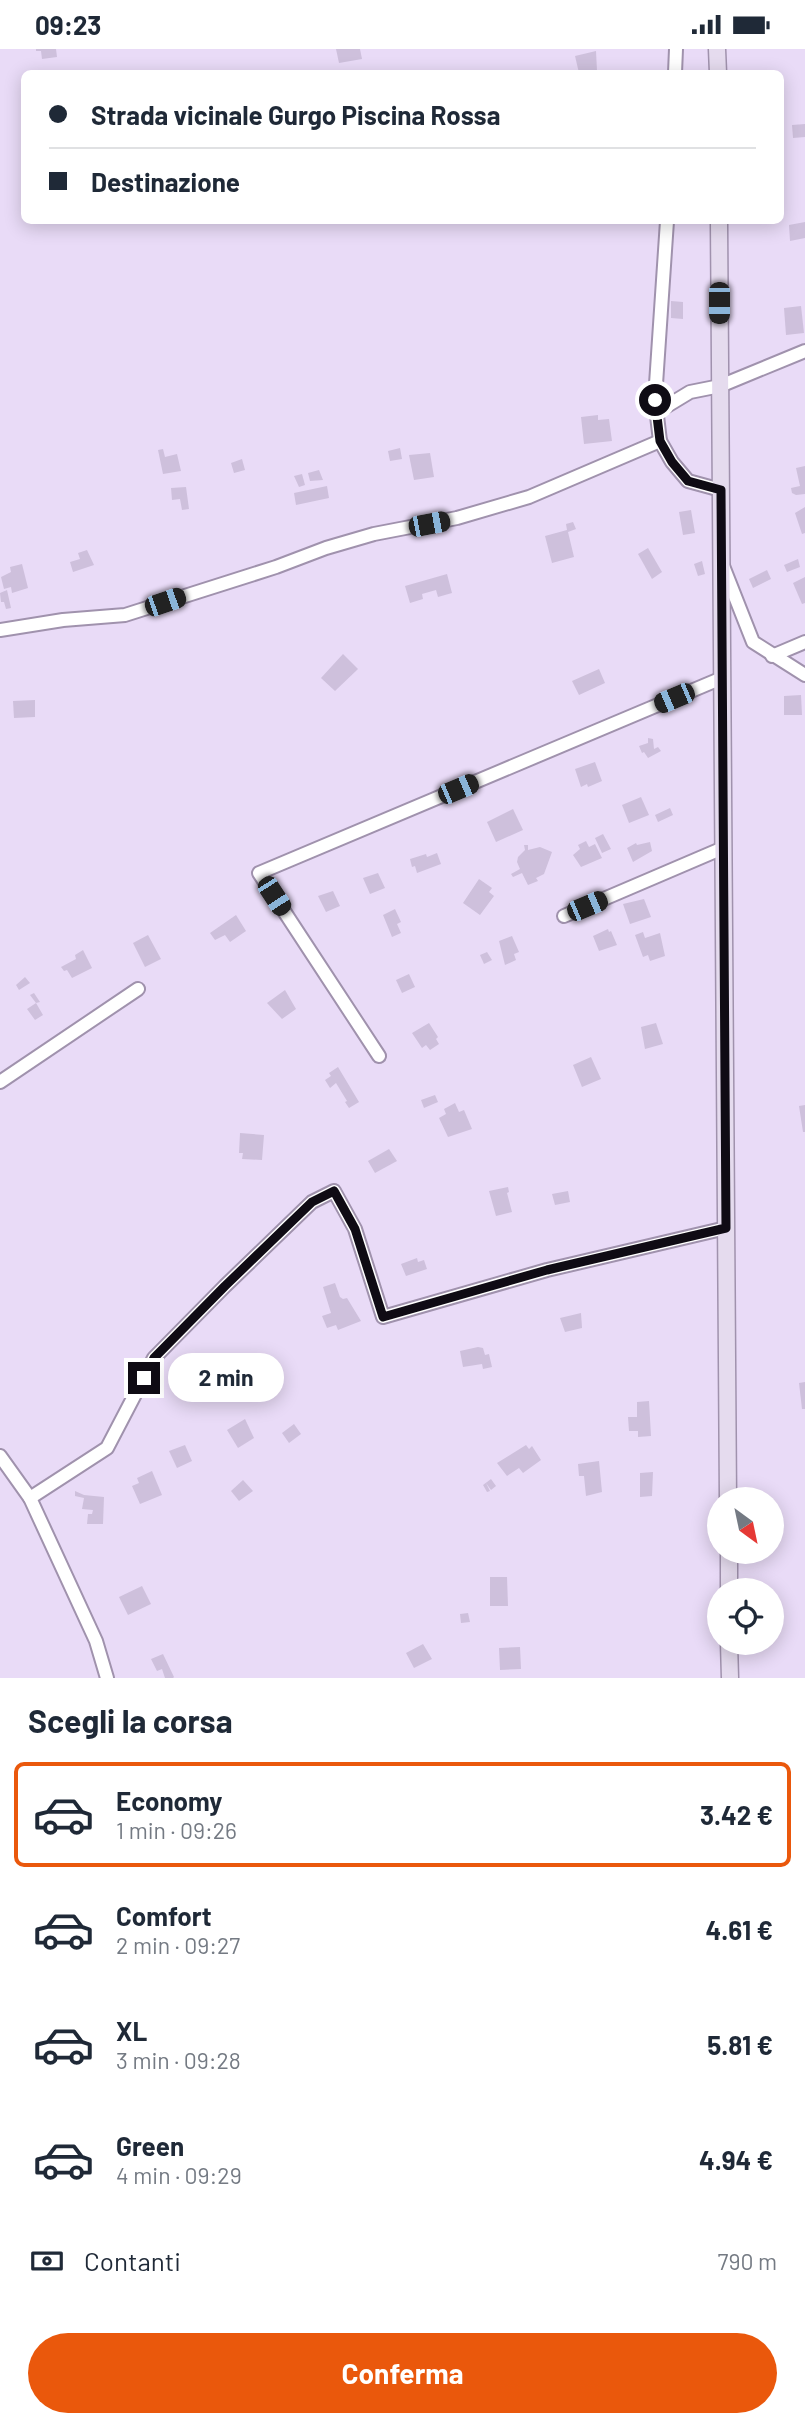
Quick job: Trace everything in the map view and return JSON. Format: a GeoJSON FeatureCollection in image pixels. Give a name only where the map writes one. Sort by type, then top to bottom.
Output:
{"type":"FeatureCollection","features":[{"type":"Feature","properties":{"kind":"main road"},"geometry":{"type":"LineString","coordinates":[[718,49],[718,70]]}},
{"type":"Feature","properties":{"kind":"main road"},"geometry":{"type":"LineString","coordinates":[[719,224],[728,1487]]}},
{"type":"Feature","properties":{"kind":"main road"},"geometry":{"type":"LineString","coordinates":[[729,1655],[730,1678]]}},
{"type":"Feature","properties":{"kind":"street"},"geometry":{"type":"LineString","coordinates":[[675,70],[676,49]]}},
{"type":"Feature","properties":{"kind":"street"},"geometry":{"type":"LineString","coordinates":[[667,224],[655,400],[660,441],[672,462],[688,481],[721,490]]}},
{"type":"Feature","properties":{"kind":"street"},"geometry":{"type":"LineString","coordinates":[[657,412],[690,392],[720,386],[805,351]]}},
{"type":"Feature","properties":{"kind":"street"},"geometry":{"type":"LineString","coordinates":[[0,630],[63,620],[125,615],[374,534],[457,518],[530,497],[660,441]]}},
{"type":"Feature","properties":{"kind":"street"},"geometry":{"type":"LineString","coordinates":[[721,560],[753,642],[805,675]]}},
{"type":"Feature","properties":{"kind":"street"},"geometry":{"type":"LineString","coordinates":[[772,656],[805,642]]}},
{"type":"Feature","properties":{"kind":"street"},"geometry":{"type":"LineString","coordinates":[[379,1056],[259,873],[722,678]]}},
{"type":"Feature","properties":{"kind":"street"},"geometry":{"type":"LineString","coordinates":[[564,916],[723,848]]}},
{"type":"Feature","properties":{"kind":"street"},"geometry":{"type":"LineString","coordinates":[[0,1082],[138,989]]}},
{"type":"Feature","properties":{"kind":"street"},"geometry":{"type":"LineString","coordinates":[[30,1498],[107,1448],[154,1358],[312,1202],[334,1191],[355,1229],[383,1317],[547,1270],[726,1228]]}},
{"type":"Feature","properties":{"kind":"street"},"geometry":{"type":"LineString","coordinates":[[0,1456],[30,1498],[96,1640],[107,1678]]}},
{"type":"Feature","properties":{"kind":"building"},"geometry":{"type":"Polygon","coordinates":[[[36,49],[56,49],[57,57],[42,59],[41,51],[36,49]]]}},
{"type":"Feature","properties":{"kind":"building"},"geometry":{"type":"Polygon","coordinates":[[[336,49],[360,49],[362,59],[339,63],[336,49]]]}},
{"type":"Feature","properties":{"kind":"building"},"geometry":{"type":"Polygon","coordinates":[[[596,51],[597,70],[578,70],[575,56],[596,51]]]}},
{"type":"Feature","properties":{"kind":"building"},"geometry":{"type":"Polygon","coordinates":[[[805,124],[805,137],[793,138],[792,125],[805,124]]]}},
{"type":"Feature","properties":{"kind":"building"},"geometry":{"type":"Polygon","coordinates":[[[805,222],[805,238],[790,241],[789,225],[805,222]]]}},
{"type":"Feature","properties":{"kind":"building"},"geometry":{"type":"Polygon","coordinates":[[[671,301],[683,302],[683,319],[671,318],[671,301]]]}},
{"type":"Feature","properties":{"kind":"building"},"geometry":{"type":"Polygon","coordinates":[[[801,306],[804,333],[786,335],[784,308],[801,306]]]}},
{"type":"Feature","properties":{"kind":"building"},"geometry":{"type":"Polygon","coordinates":[[[598,415],[598,420],[609,419],[612,441],[584,444],[581,417],[598,415]]]}},
{"type":"Feature","properties":{"kind":"building"},"geometry":{"type":"Polygon","coordinates":[[[400,448],[402,459],[390,461],[388,451],[400,448]]]}},
{"type":"Feature","properties":{"kind":"building"},"geometry":{"type":"Polygon","coordinates":[[[163,449],[165,457],[177,454],[181,471],[163,474],[158,450],[163,449]]]}},
{"type":"Feature","properties":{"kind":"building"},"geometry":{"type":"Polygon","coordinates":[[[430,453],[434,477],[414,480],[409,455],[430,453]]]}},
{"type":"Feature","properties":{"kind":"building"},"geometry":{"type":"Polygon","coordinates":[[[242,459],[245,470],[234,473],[231,463],[242,459]]]}},
{"type":"Feature","properties":{"kind":"building"},"geometry":{"type":"Polygon","coordinates":[[[805,466],[805,494],[796,495],[791,488],[800,486],[796,468],[805,466]]]}},
{"type":"Feature","properties":{"kind":"building"},"geometry":{"type":"Polygon","coordinates":[[[319,470],[323,480],[310,481],[308,473],[319,470]]]}},
{"type":"Feature","properties":{"kind":"building"},"geometry":{"type":"Polygon","coordinates":[[[302,474],[305,485],[299,487],[294,476],[302,474]]]}},
{"type":"Feature","properties":{"kind":"building"},"geometry":{"type":"Polygon","coordinates":[[[327,486],[329,498],[296,505],[294,493],[327,486]]]}},
{"type":"Feature","properties":{"kind":"building"},"geometry":{"type":"Polygon","coordinates":[[[186,487],[189,509],[182,510],[180,499],[172,500],[171,488],[186,487]]]}},
{"type":"Feature","properties":{"kind":"building"},"geometry":{"type":"Polygon","coordinates":[[[805,507],[805,533],[802,534],[795,513],[805,507]]]}},
{"type":"Feature","properties":{"kind":"building"},"geometry":{"type":"Polygon","coordinates":[[[691,510],[695,533],[683,535],[679,512],[691,510]]]}},
{"type":"Feature","properties":{"kind":"building"},"geometry":{"type":"Polygon","coordinates":[[[573,522],[576,529],[568,532],[574,557],[552,563],[545,536],[567,530],[566,524],[573,522]]]}},
{"type":"Feature","properties":{"kind":"building"},"geometry":{"type":"Polygon","coordinates":[[[648,548],[662,572],[652,579],[638,554],[648,548]]]}},
{"type":"Feature","properties":{"kind":"building"},"geometry":{"type":"Polygon","coordinates":[[[87,550],[94,565],[73,572],[70,562],[80,559],[78,553],[87,550]]]}},
{"type":"Feature","properties":{"kind":"building"},"geometry":{"type":"Polygon","coordinates":[[[798,559],[800,567],[787,572],[784,565],[798,559]]]}},
{"type":"Feature","properties":{"kind":"building"},"geometry":{"type":"Polygon","coordinates":[[[702,561],[705,574],[698,576],[694,564],[702,561]]]}},
{"type":"Feature","properties":{"kind":"building"},"geometry":{"type":"Polygon","coordinates":[[[22,564],[28,588],[12,593],[11,587],[4,589],[1,577],[11,572],[10,567],[22,564]]]}},
{"type":"Feature","properties":{"kind":"building"},"geometry":{"type":"Polygon","coordinates":[[[767,570],[771,579],[753,588],[749,579],[767,570]]]}},
{"type":"Feature","properties":{"kind":"building"},"geometry":{"type":"Polygon","coordinates":[[[447,574],[452,593],[438,597],[436,590],[422,594],[423,599],[410,603],[405,586],[447,574]]]}},
{"type":"Feature","properties":{"kind":"building"},"geometry":{"type":"Polygon","coordinates":[[[805,577],[805,603],[802,604],[793,583],[805,577]]]}},
{"type":"Feature","properties":{"kind":"building"},"geometry":{"type":"Polygon","coordinates":[[[7,590],[11,608],[6,609],[4,602],[1,602],[0,593],[7,590]]]}},
{"type":"Feature","properties":{"kind":"building"},"geometry":{"type":"Polygon","coordinates":[[[343,654],[358,669],[335,691],[321,678],[343,654]]]}},
{"type":"Feature","properties":{"kind":"building"},"geometry":{"type":"Polygon","coordinates":[[[599,669],[605,683],[579,695],[572,681],[599,669]]]}},
{"type":"Feature","properties":{"kind":"building"},"geometry":{"type":"Polygon","coordinates":[[[801,695],[802,715],[784,715],[784,696],[801,695]]]}},
{"type":"Feature","properties":{"kind":"building"},"geometry":{"type":"Polygon","coordinates":[[[35,700],[35,717],[14,718],[13,701],[35,700]]]}},
{"type":"Feature","properties":{"kind":"building"},"geometry":{"type":"Polygon","coordinates":[[[648,738],[653,739],[654,749],[658,747],[661,751],[648,758],[639,746],[648,743],[648,738]]]}},
{"type":"Feature","properties":{"kind":"building"},"geometry":{"type":"Polygon","coordinates":[[[595,762],[602,781],[581,787],[575,769],[595,762]]]}},
{"type":"Feature","properties":{"kind":"building"},"geometry":{"type":"Polygon","coordinates":[[[641,797],[649,815],[629,823],[622,805],[641,797]]]}},
{"type":"Feature","properties":{"kind":"building"},"geometry":{"type":"Polygon","coordinates":[[[670,808],[673,815],[658,822],[655,815],[670,808]]]}},
{"type":"Feature","properties":{"kind":"building"},"geometry":{"type":"Polygon","coordinates":[[[513,809],[523,830],[496,842],[487,822],[513,809]]]}},
{"type":"Feature","properties":{"kind":"building"},"geometry":{"type":"Polygon","coordinates":[[[603,834],[611,849],[602,853],[595,838],[603,834]]]}},
{"type":"Feature","properties":{"kind":"building"},"geometry":{"type":"Polygon","coordinates":[[[586,841],[589,847],[595,844],[602,858],[581,867],[573,855],[580,849],[578,845],[586,841]]]}},
{"type":"Feature","properties":{"kind":"building"},"geometry":{"type":"Polygon","coordinates":[[[650,842],[652,851],[633,862],[627,848],[636,843],[650,842]]]}},
{"type":"Feature","properties":{"kind":"building"},"geometry":{"type":"Polygon","coordinates":[[[524,845],[528,845],[528,850],[540,847],[552,852],[544,874],[536,878],[538,881],[528,885],[522,873],[513,877],[511,874],[520,869],[517,862],[525,850],[524,845]]]}},
{"type":"Feature","properties":{"kind":"building"},"geometry":{"type":"Polygon","coordinates":[[[437,853],[441,864],[417,873],[415,866],[412,867],[410,859],[437,853]]]}},
{"type":"Feature","properties":{"kind":"building"},"geometry":{"type":"Polygon","coordinates":[[[378,873],[385,888],[370,894],[363,878],[378,873]]]}},
{"type":"Feature","properties":{"kind":"building"},"geometry":{"type":"Polygon","coordinates":[[[479,879],[492,888],[489,892],[494,896],[480,915],[463,903],[479,879]]]}},
{"type":"Feature","properties":{"kind":"building"},"geometry":{"type":"Polygon","coordinates":[[[333,891],[340,906],[326,912],[318,896],[333,891]]]}},
{"type":"Feature","properties":{"kind":"building"},"geometry":{"type":"Polygon","coordinates":[[[644,899],[651,917],[630,924],[623,904],[644,899]]]}},
{"type":"Feature","properties":{"kind":"building"},"geometry":{"type":"Polygon","coordinates":[[[395,909],[401,922],[397,924],[401,933],[392,937],[383,915],[395,909]]]}},
{"type":"Feature","properties":{"kind":"building"},"geometry":{"type":"Polygon","coordinates":[[[236,915],[246,931],[230,942],[225,935],[215,940],[210,933],[236,915]]]}},
{"type":"Feature","properties":{"kind":"building"},"geometry":{"type":"Polygon","coordinates":[[[608,929],[617,945],[599,951],[593,936],[608,929]]]}},
{"type":"Feature","properties":{"kind":"building"},"geometry":{"type":"Polygon","coordinates":[[[643,932],[645,938],[660,933],[665,956],[650,961],[648,955],[643,957],[635,935],[643,932]]]}},
{"type":"Feature","properties":{"kind":"building"},"geometry":{"type":"Polygon","coordinates":[[[148,935],[161,959],[145,967],[133,943],[148,935]]]}},
{"type":"Feature","properties":{"kind":"building"},"geometry":{"type":"Polygon","coordinates":[[[512,936],[519,952],[514,954],[516,960],[505,965],[499,941],[512,936]]]}},
{"type":"Feature","properties":{"kind":"building"},"geometry":{"type":"Polygon","coordinates":[[[83,950],[92,968],[72,978],[67,970],[64,971],[61,967],[76,959],[75,955],[83,950]]]}},
{"type":"Feature","properties":{"kind":"building"},"geometry":{"type":"Polygon","coordinates":[[[487,952],[492,960],[484,964],[480,955],[487,952]]]}},
{"type":"Feature","properties":{"kind":"building"},"geometry":{"type":"Polygon","coordinates":[[[409,974],[415,987],[402,993],[396,980],[409,974]]]}},
{"type":"Feature","properties":{"kind":"building"},"geometry":{"type":"Polygon","coordinates":[[[25,977],[30,983],[19,990],[16,985],[25,977]]]}},
{"type":"Feature","properties":{"kind":"building"},"geometry":{"type":"Polygon","coordinates":[[[285,990],[296,1009],[282,1019],[267,1003],[285,990]]]}},
{"type":"Feature","properties":{"kind":"building"},"geometry":{"type":"Polygon","coordinates":[[[34,993],[40,1002],[36,1003],[30,995],[34,993]]]}},
{"type":"Feature","properties":{"kind":"building"},"geometry":{"type":"Polygon","coordinates":[[[36,1003],[43,1015],[35,1020],[27,1009],[36,1003]]]}},
{"type":"Feature","properties":{"kind":"building"},"geometry":{"type":"Polygon","coordinates":[[[429,1023],[438,1037],[436,1039],[439,1044],[430,1050],[426,1045],[422,1048],[412,1033],[429,1023]]]}},
{"type":"Feature","properties":{"kind":"building"},"geometry":{"type":"Polygon","coordinates":[[[656,1023],[663,1044],[645,1049],[641,1027],[656,1023]]]}},
{"type":"Feature","properties":{"kind":"building"},"geometry":{"type":"Polygon","coordinates":[[[591,1057],[601,1079],[582,1087],[573,1065],[591,1057]]]}},
{"type":"Feature","properties":{"kind":"building"},"geometry":{"type":"Polygon","coordinates":[[[338,1067],[359,1102],[349,1108],[336,1083],[330,1088],[325,1080],[331,1076],[329,1073],[338,1067]]]}},
{"type":"Feature","properties":{"kind":"building"},"geometry":{"type":"Polygon","coordinates":[[[435,1095],[438,1102],[424,1108],[421,1100],[435,1095]]]}},
{"type":"Feature","properties":{"kind":"building"},"geometry":{"type":"Polygon","coordinates":[[[455,1103],[459,1112],[464,1110],[472,1129],[448,1137],[439,1118],[446,1114],[444,1109],[455,1103]]]}},
{"type":"Feature","properties":{"kind":"building"},"geometry":{"type":"Polygon","coordinates":[[[805,1105],[805,1132],[803,1132],[799,1106],[805,1105]]]}},
{"type":"Feature","properties":{"kind":"building"},"geometry":{"type":"Polygon","coordinates":[[[240,1133],[264,1135],[262,1160],[242,1159],[243,1153],[239,1153],[240,1133]]]}},
{"type":"Feature","properties":{"kind":"building"},"geometry":{"type":"Polygon","coordinates":[[[389,1149],[397,1161],[375,1173],[368,1161],[389,1149]]]}},
{"type":"Feature","properties":{"kind":"building"},"geometry":{"type":"Polygon","coordinates":[[[508,1187],[512,1212],[496,1216],[489,1191],[508,1187]]]}},
{"type":"Feature","properties":{"kind":"building"},"geometry":{"type":"Polygon","coordinates":[[[568,1191],[570,1202],[555,1205],[552,1194],[568,1191]]]}},
{"type":"Feature","properties":{"kind":"building"},"geometry":{"type":"Polygon","coordinates":[[[417,1258],[418,1262],[424,1260],[427,1269],[406,1276],[401,1264],[417,1258]]]}},
{"type":"Feature","properties":{"kind":"building"},"geometry":{"type":"Polygon","coordinates":[[[335,1283],[340,1297],[347,1298],[361,1321],[338,1330],[336,1325],[327,1328],[322,1316],[331,1313],[323,1287],[335,1283]]]}},
{"type":"Feature","properties":{"kind":"building"},"geometry":{"type":"Polygon","coordinates":[[[581,1313],[582,1328],[565,1332],[560,1318],[581,1313]]]}},
{"type":"Feature","properties":{"kind":"building"},"geometry":{"type":"Polygon","coordinates":[[[483,1348],[485,1355],[489,1354],[492,1367],[483,1369],[482,1364],[463,1367],[460,1351],[483,1348]]]}},
{"type":"Feature","properties":{"kind":"building"},"geometry":{"type":"Polygon","coordinates":[[[243,1360],[253,1376],[235,1386],[224,1368],[243,1360]]]}},
{"type":"Feature","properties":{"kind":"building"},"geometry":{"type":"Polygon","coordinates":[[[805,1382],[805,1409],[802,1409],[799,1383],[805,1382]]]}},
{"type":"Feature","properties":{"kind":"building"},"geometry":{"type":"Polygon","coordinates":[[[649,1401],[651,1436],[638,1437],[638,1431],[629,1431],[628,1417],[637,1417],[637,1402],[649,1401]]]}},
{"type":"Feature","properties":{"kind":"building"},"geometry":{"type":"Polygon","coordinates":[[[245,1419],[254,1438],[238,1448],[227,1430],[245,1419]]]}},
{"type":"Feature","properties":{"kind":"building"},"geometry":{"type":"Polygon","coordinates":[[[294,1424],[301,1434],[289,1443],[282,1433],[294,1424]]]}},
{"type":"Feature","properties":{"kind":"building"},"geometry":{"type":"Polygon","coordinates":[[[185,1445],[192,1461],[177,1468],[169,1451],[185,1445]]]}},
{"type":"Feature","properties":{"kind":"building"},"geometry":{"type":"Polygon","coordinates":[[[526,1445],[529,1449],[532,1446],[541,1460],[523,1473],[519,1468],[507,1476],[497,1463],[526,1445]]]}},
{"type":"Feature","properties":{"kind":"building"},"geometry":{"type":"Polygon","coordinates":[[[599,1461],[602,1492],[586,1496],[584,1476],[579,1476],[578,1464],[599,1461]]]}},
{"type":"Feature","properties":{"kind":"building"},"geometry":{"type":"Polygon","coordinates":[[[152,1471],[162,1495],[140,1504],[132,1486],[139,1483],[137,1478],[152,1471]]]}},
{"type":"Feature","properties":{"kind":"building"},"geometry":{"type":"Polygon","coordinates":[[[653,1472],[652,1496],[640,1497],[640,1473],[653,1472]]]}},
{"type":"Feature","properties":{"kind":"building"},"geometry":{"type":"Polygon","coordinates":[[[491,1479],[496,1486],[491,1490],[486,1483],[490,1491],[487,1492],[483,1485],[491,1479]]]}},
{"type":"Feature","properties":{"kind":"building"},"geometry":{"type":"Polygon","coordinates":[[[243,1480],[253,1491],[239,1501],[231,1491],[243,1480]]]}},
{"type":"Feature","properties":{"kind":"building"},"geometry":{"type":"Polygon","coordinates":[[[75,1491],[104,1497],[103,1524],[87,1524],[88,1514],[92,1514],[93,1510],[82,1509],[84,1498],[75,1496],[75,1491]]]}},
{"type":"Feature","properties":{"kind":"building"},"geometry":{"type":"Polygon","coordinates":[[[490,1577],[507,1577],[508,1606],[490,1606],[490,1577]]]}},
{"type":"Feature","properties":{"kind":"building"},"geometry":{"type":"Polygon","coordinates":[[[142,1586],[151,1604],[128,1615],[119,1597],[142,1586]]]}},
{"type":"Feature","properties":{"kind":"building"},"geometry":{"type":"Polygon","coordinates":[[[468,1613],[470,1622],[461,1623],[460,1614],[468,1613]]]}},
{"type":"Feature","properties":{"kind":"building"},"geometry":{"type":"Polygon","coordinates":[[[423,1644],[432,1659],[414,1668],[406,1653],[423,1644]]]}},
{"type":"Feature","properties":{"kind":"building"},"geometry":{"type":"Polygon","coordinates":[[[520,1647],[521,1669],[500,1670],[499,1648],[520,1647]]]}},
{"type":"Feature","properties":{"kind":"building"},"geometry":{"type":"Polygon","coordinates":[[[163,1654],[173,1678],[165,1678],[162,1669],[157,1671],[151,1659],[163,1654]]]}},
{"type":"Feature","properties":{"kind":"route"},"geometry":{"type":"LineString","coordinates":[[144,1378],[154,1358],[225,1286],[312,1202],[334,1191],[355,1229],[383,1317],[547,1270],[726,1228],[721,490],[688,481],[672,462],[660,441],[655,400]]}}]}
